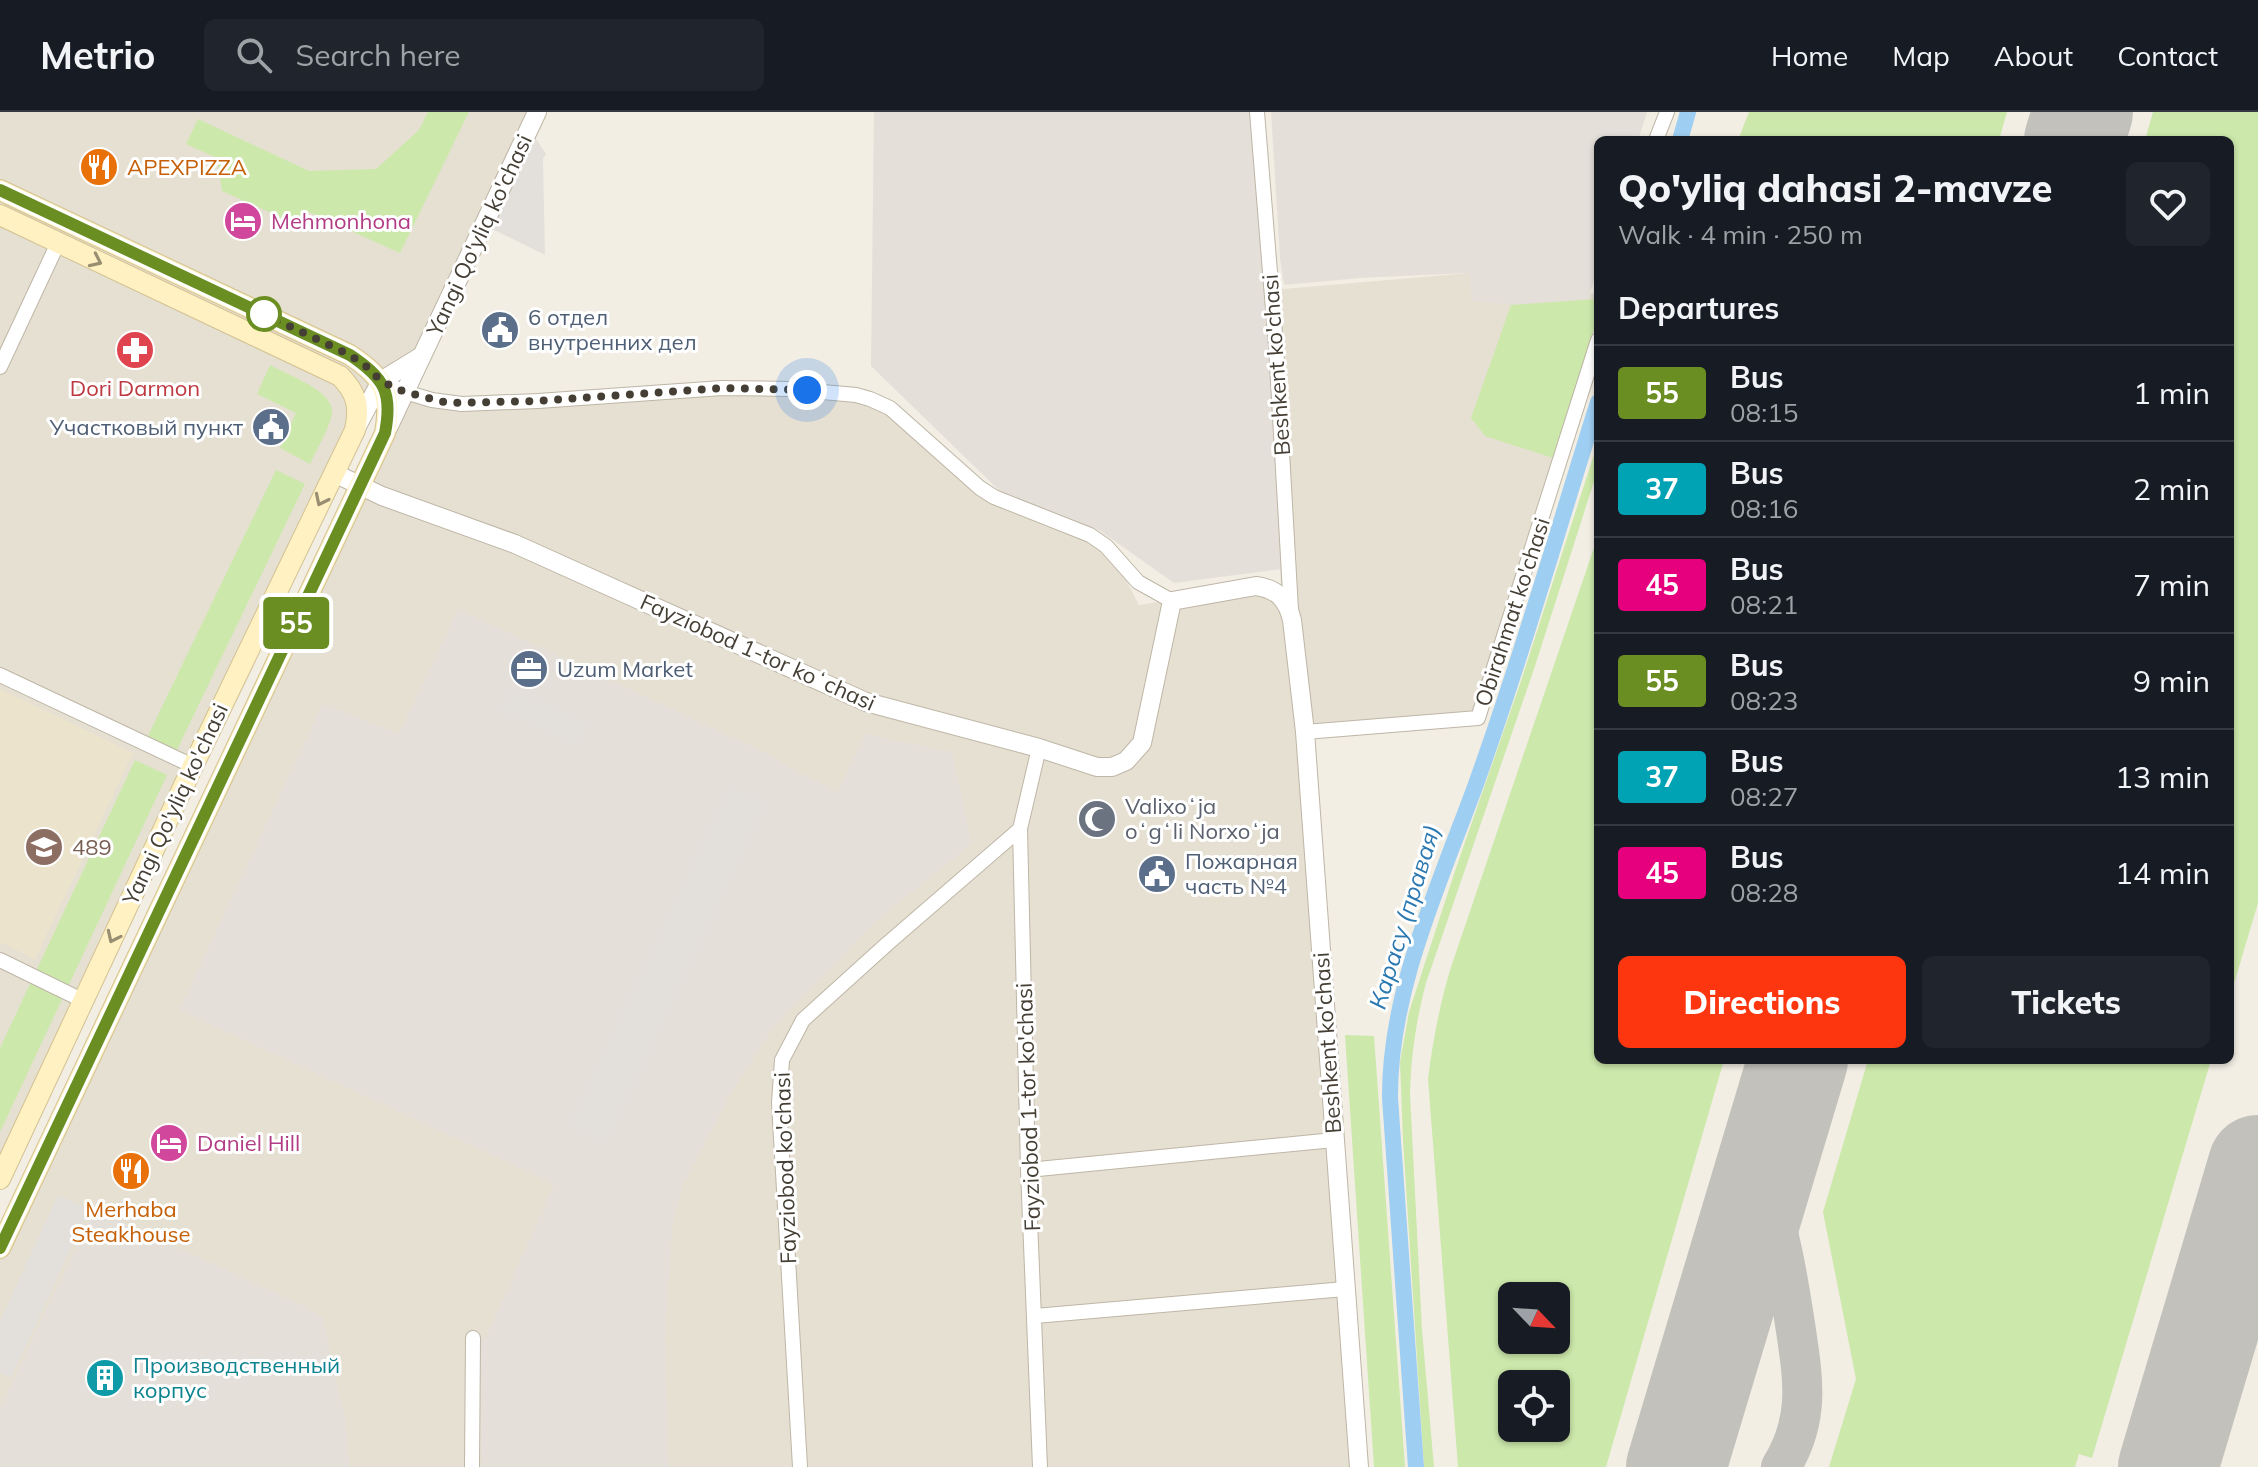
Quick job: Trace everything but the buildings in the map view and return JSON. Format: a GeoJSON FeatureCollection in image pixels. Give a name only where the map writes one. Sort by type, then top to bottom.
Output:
{"type":"FeatureCollection","features":[{"type":"Feature","properties":{"kind":"main road"},"geometry":{"type":"LineString","coordinates":[[0,190],[350,355],[381,381]]}},
{"type":"Feature","properties":{"kind":"main road"},"geometry":{"type":"LineString","coordinates":[[0,215],[340,376]]}},
{"type":"Feature","properties":{"kind":"main road","name":"Yangi Qo'yliq ko'chasi"},"geometry":{"type":"LineString","coordinates":[[0,1179],[193,766],[355,430],[357,402],[353,391],[340,376]]}},
{"type":"Feature","properties":{"kind":"main road","name":"Yangi Qo'yliq ko'chasi"},"geometry":{"type":"LineString","coordinates":[[0,1248],[385,433],[388,406],[381,381]]}},
{"type":"Feature","properties":{"kind":"street","name":"Yangi Qo'yliq ko'chasi"},"geometry":{"type":"LineString","coordinates":[[385,433],[537,112]]}},
{"type":"Feature","properties":{"kind":"street","name":"Beshkent ko'chasi"},"geometry":{"type":"LineString","coordinates":[[1257,112],[1274,318],[1292,619],[1305,732],[1359,1467]]}},
{"type":"Feature","properties":{"kind":"street"},"geometry":{"type":"LineString","coordinates":[[1658,136],[1667,112]]}},
{"type":"Feature","properties":{"kind":"street"},"geometry":{"type":"LineString","coordinates":[[0,367],[58,243]]}},
{"type":"Feature","properties":{"kind":"street","name":"Obirahmat ko'chasi"},"geometry":{"type":"LineString","coordinates":[[1305,732],[1478,718],[1594,353]]}},
{"type":"Feature","properties":{"kind":"street","name":"Yangi Qo'yliq ko'chasi"},"geometry":{"type":"LineString","coordinates":[[355,430],[381,381],[420,357]]}},
{"type":"Feature","properties":{"kind":"street"},"geometry":{"type":"LineString","coordinates":[[340,376],[381,381],[432,400],[462,404],[722,388],[823,391],[870,399],[890,408],[980,488],[1008,504],[1090,535],[1106,546],[1138,582],[1172,601],[1278,581],[1289,570]]}},
{"type":"Feature","properties":{"kind":"street","name":"Fayziobod 1-tor koʻchasi"},"geometry":{"type":"LineString","coordinates":[[334,473],[382,496],[515,544],[866,702],[1039,748],[1097,767],[1119,765],[1133,756],[1145,735],[1172,601]]}},
{"type":"Feature","properties":{"kind":"street","name":"Beshkent ko'chasi"},"geometry":{"type":"LineString","coordinates":[[1256,586],[1281,596],[1288,605],[1292,619]]}},
{"type":"Feature","properties":{"kind":"street"},"geometry":{"type":"LineString","coordinates":[[0,675],[193,766]]}},
{"type":"Feature","properties":{"kind":"street","name":"Fayziobod 1-tor ko'chasi"},"geometry":{"type":"LineString","coordinates":[[1039,748],[1020,829],[1028,1170],[1040,1467]]}},
{"type":"Feature","properties":{"kind":"street","name":"Fayziobod ko'chasi"},"geometry":{"type":"LineString","coordinates":[[800,1467],[779,1103],[782,1060],[803,1020],[1020,829]]}},
{"type":"Feature","properties":{"kind":"street"},"geometry":{"type":"LineString","coordinates":[[0,960],[84,1001]]}},
{"type":"Feature","properties":{"kind":"street"},"geometry":{"type":"LineString","coordinates":[[1028,1170],[1334,1140]]}},
{"type":"Feature","properties":{"kind":"street"},"geometry":{"type":"LineString","coordinates":[[1035,1316],[1345,1289]]}},
{"type":"Feature","properties":{"kind":"street"},"geometry":{"type":"LineString","coordinates":[[472,1467],[473,1338]]}},
{"type":"Feature","properties":{"kind":"shaded area"},"geometry":{"type":"Polygon","coordinates":[[[0,112],[537,112],[405,391],[432,400],[722,388],[870,399],[980,488],[1112,553],[1139,605],[1256,586],[1281,595],[1272,290],[1469,273],[1473,301],[1594,293],[1594,353],[1478,718],[1305,732],[1359,1467],[0,1467],[0,1258],[23,1197],[385,433],[381,381],[0,1179],[0,112]]]}},
{"type":"Feature","properties":{"kind":"shaded area"},"geometry":{"type":"Polygon","coordinates":[[[874,112],[1263,112],[1297,567],[1174,583],[1099,530],[1009,500],[871,366],[874,112]]]}},
{"type":"Feature","properties":{"kind":"shaded area"},"geometry":{"type":"Polygon","coordinates":[[[1271,112],[1647,112],[1639,136],[1594,136],[1594,280],[1588,299],[1514,305],[1472,301],[1469,273],[1284,285],[1271,112]]]}},
{"type":"Feature","properties":{"kind":"shaded area"},"geometry":{"type":"Polygon","coordinates":[[[534,136],[546,154],[543,159],[545,255],[490,228],[534,136]]]}},
{"type":"Feature","properties":{"kind":"shaded area"},"geometry":{"type":"Polygon","coordinates":[[[458,609],[773,756],[797,772],[838,791],[865,734],[952,752],[972,844],[879,919],[773,1028],[731,1093],[682,1188],[672,1231],[665,1339],[669,1467],[482,1467],[478,1342],[486,1337],[554,1184],[179,1010],[323,703],[399,734],[458,609]]]}},
{"type":"Feature","properties":{"kind":"shaded area","name":"489"},"geometry":{"type":"Polygon","coordinates":[[[0,689],[133,753],[35,959],[0,942],[0,689]]]}},
{"type":"Feature","properties":{"kind":"shaded area"},"geometry":{"type":"Polygon","coordinates":[[[512,689],[587,724],[577,745],[502,710],[512,689]]]}},
{"type":"Feature","properties":{"kind":"shaded area"},"geometry":{"type":"Polygon","coordinates":[[[730,788],[765,804],[606,1142],[570,1126],[730,788]]]}},
{"type":"Feature","properties":{"kind":"shaded area"},"geometry":{"type":"Polygon","coordinates":[[[58,1195],[89,1209],[11,1378],[0,1373],[0,1321],[58,1195]]]}},
{"type":"Feature","properties":{"kind":"shaded area"},"geometry":{"type":"Polygon","coordinates":[[[94,1209],[322,1317],[345,1417],[350,1467],[0,1467],[0,1408],[94,1209]]]}},
{"type":"Feature","properties":{"kind":"green space"},"geometry":{"type":"Polygon","coordinates":[[[428,112],[469,112],[400,253],[304,210],[296,224],[222,191],[217,158],[186,144],[198,119],[309,171],[376,169],[419,130],[428,112]]]}},
{"type":"Feature","properties":{"kind":"green space"},"geometry":{"type":"Polygon","coordinates":[[[1749,112],[2007,112],[2000,136],[1740,136],[1749,112]]]}},
{"type":"Feature","properties":{"kind":"green space"},"geometry":{"type":"Polygon","coordinates":[[[2153,112],[2258,112],[2258,903],[2234,984],[2234,136],[2146,136],[2153,112]]]}},
{"type":"Feature","properties":{"kind":"green space"},"geometry":{"type":"Polygon","coordinates":[[[1594,299],[1594,329],[1553,458],[1485,436],[1471,418],[1511,305],[1594,299]]]}},
{"type":"Feature","properties":{"kind":"green space"},"geometry":{"type":"Polygon","coordinates":[[[270,365],[317,390],[331,404],[329,424],[310,464],[280,448],[296,413],[257,394],[270,365]]]}},
{"type":"Feature","properties":{"kind":"green space"},"geometry":{"type":"Polygon","coordinates":[[[1594,454],[1594,482],[1535,666],[1426,983],[1417,1025],[1410,1094],[1422,1330],[1434,1467],[1424,1467],[1400,1062],[1409,1012],[1594,454]]]}},
{"type":"Feature","properties":{"kind":"green space"},"geometry":{"type":"Polygon","coordinates":[[[276,470],[305,484],[175,754],[146,740],[276,470]]]}},
{"type":"Feature","properties":{"kind":"green space"},"geometry":{"type":"Polygon","coordinates":[[[1594,548],[1594,1064],[1723,1064],[1606,1467],[1458,1467],[1428,1079],[1437,1021],[1452,964],[1594,548]]]}},
{"type":"Feature","properties":{"kind":"green space"},"geometry":{"type":"Polygon","coordinates":[[[135,760],[167,775],[0,1132],[0,1048],[135,760]]]}},
{"type":"Feature","properties":{"kind":"green space"},"geometry":{"type":"Polygon","coordinates":[[[1345,1035],[1374,1036],[1405,1467],[1374,1467],[1345,1035]]]}},
{"type":"Feature","properties":{"kind":"green space"},"geometry":{"type":"Polygon","coordinates":[[[1867,1064],[2210,1064],[2092,1458],[2079,1454],[2075,1467],[1829,1467],[1856,1379],[1823,1212],[1867,1064]]]}},
{"type":"Feature","properties":{"kind":"waterway","name":"Карасу (правая)"},"geometry":{"type":"LineString","coordinates":[[1681,136],[1688,112]]}},
{"type":"Feature","properties":{"kind":"waterway","name":"Карасу (правая)"},"geometry":{"type":"LineString","coordinates":[[1416,1467],[1390,1098],[1398,1018],[1419,938],[1508,689],[1594,415]]}},
{"type":"Feature","properties":{"kind":"taxiway"},"geometry":{"type":"LineString","coordinates":[[1772,1149],[1769,1174],[1771,1198],[1789,1285],[1802,1380],[1797,1432],[1781,1467]]}},
{"type":"Feature","properties":{"kind":"taxiway"},"geometry":{"type":"LineString","coordinates":[[2220,1291],[2238,1251],[2258,1224]]}},
{"type":"Feature","properties":{"kind":"taxiway"},"geometry":{"type":"LineString","coordinates":[[1681,1467],[1672,1450],[1668,1421],[1679,1394],[1709,1355]]}},
{"type":"Feature","properties":{"kind":"runway"},"geometry":{"type":"LineString","coordinates":[[2075,136],[2083,112]]}},
{"type":"Feature","properties":{"kind":"runway"},"geometry":{"type":"LineString","coordinates":[[1676,1467],[1797,1064]]}},
{"type":"Feature","properties":{"kind":"runway"},"geometry":{"type":"LineString","coordinates":[[2168,1467],[2258,1165]]}},
{"type":"Feature","properties":{"kind":"bus line","name":"55"},"geometry":{"type":"LineString","coordinates":[[0,190],[350,355],[381,381],[388,413],[385,433],[0,1248]]}},
{"type":"Feature","properties":{"kind":"place","name":"APEXPIZZA"},"geometry":{"type":"Point","coordinates":[99,167]}},
{"type":"Feature","properties":{"kind":"place","name":"Mehmonhona"},"geometry":{"type":"Point","coordinates":[243,221]}},
{"type":"Feature","properties":{"kind":"place","name":"6 отдел внутренних дел"},"geometry":{"type":"Point","coordinates":[500,330]}},
{"type":"Feature","properties":{"kind":"place","name":"Dori Darmon"},"geometry":{"type":"Point","coordinates":[135,350]}},
{"type":"Feature","properties":{"kind":"place","name":"Участковый пункт"},"geometry":{"type":"Point","coordinates":[271,427]}},
{"type":"Feature","properties":{"kind":"place","name":"Uzum Market"},"geometry":{"type":"Point","coordinates":[529,669]}},
{"type":"Feature","properties":{"kind":"place","name":"Valixoʻja oʻgʻli Norxoʻja"},"geometry":{"type":"Point","coordinates":[1097,819]}},
{"type":"Feature","properties":{"kind":"place","name":"489"},"geometry":{"type":"Point","coordinates":[44,847]}},
{"type":"Feature","properties":{"kind":"place","name":"Пожарная часть №4"},"geometry":{"type":"Point","coordinates":[1157,874]}},
{"type":"Feature","properties":{"kind":"place","name":"Daniel Hill"},"geometry":{"type":"Point","coordinates":[169,1143]}},
{"type":"Feature","properties":{"kind":"place","name":"Merhaba Steakhouse"},"geometry":{"type":"Point","coordinates":[131,1171]}},
{"type":"Feature","properties":{"kind":"place","name":"Производственный корпус"},"geometry":{"type":"Point","coordinates":[105,1378]}},
{"type":"Feature","properties":{"kind":"route"},"geometry":{"type":"LineString","coordinates":[[264,314],[350,355],[381,381],[405,392],[448,403],[538,401],[722,388],[807,390]]}}]}
